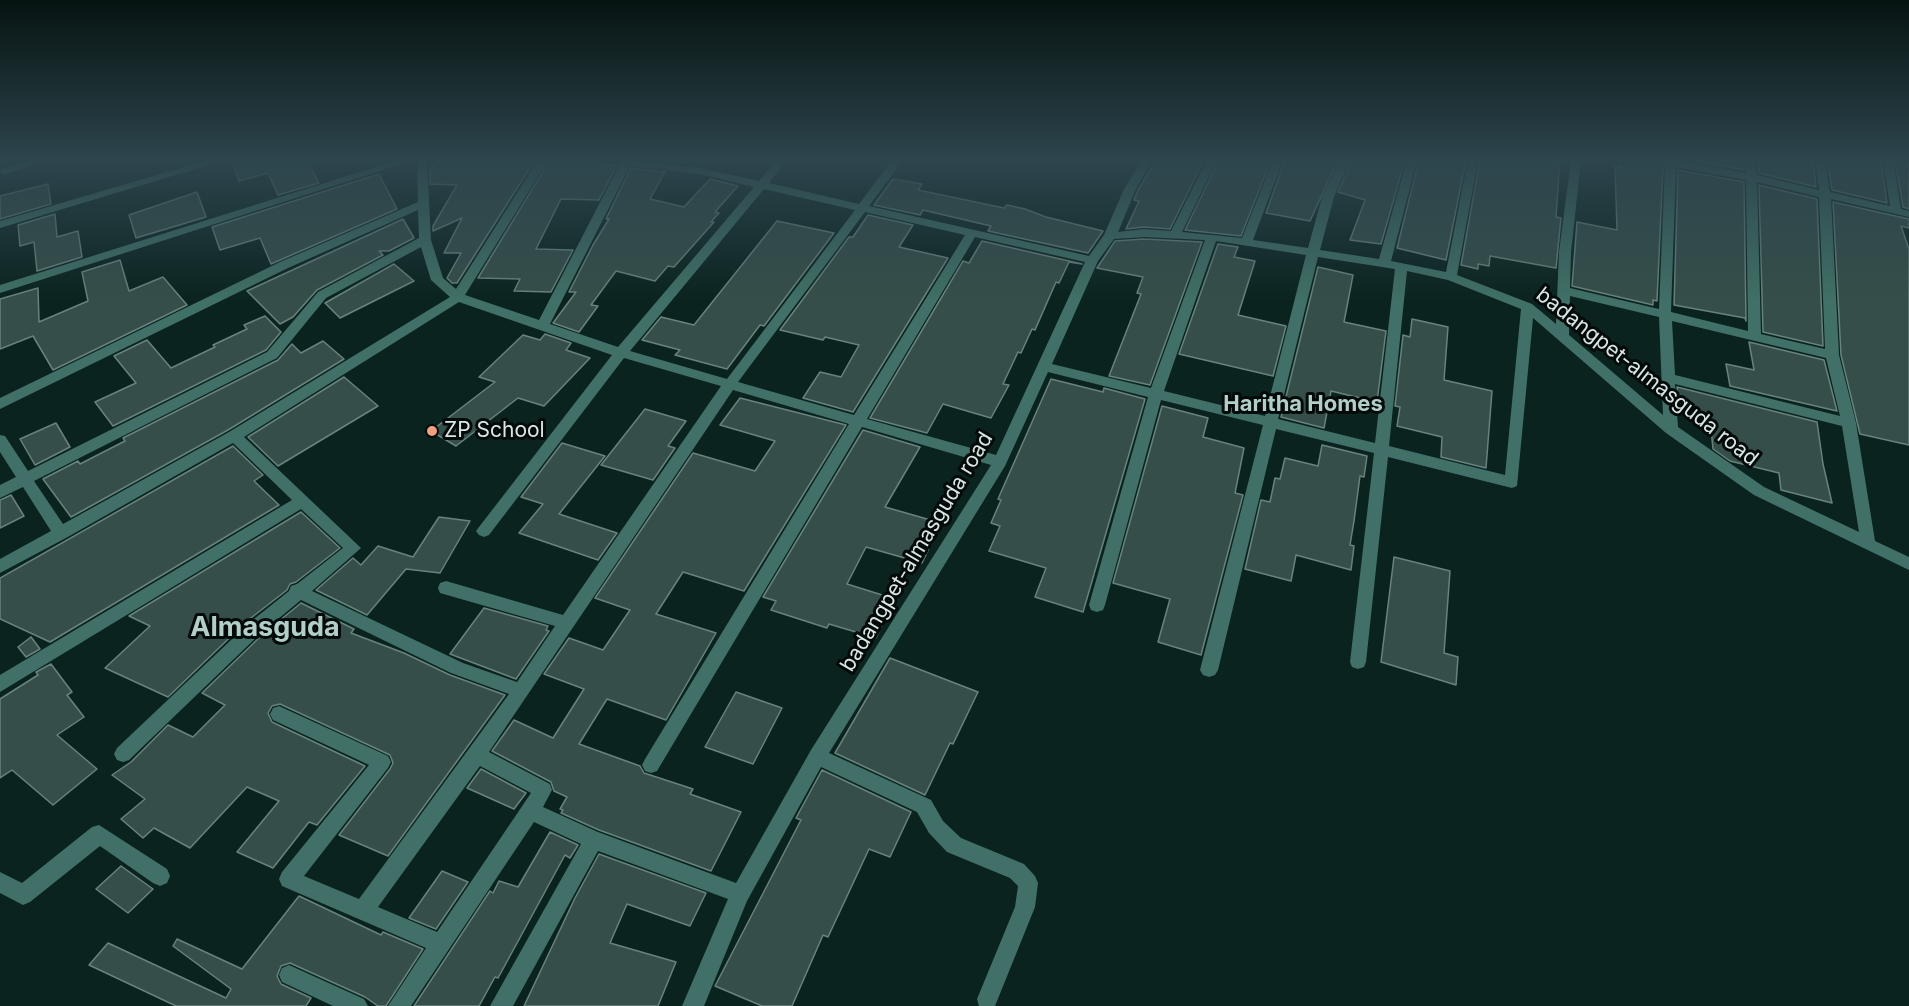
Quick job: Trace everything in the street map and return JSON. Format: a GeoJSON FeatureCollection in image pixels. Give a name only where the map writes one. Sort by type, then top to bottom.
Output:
{"type":"FeatureCollection","features":[{"type":"Feature","properties":{"kind":"street"},"geometry":{"type":"LineString","coordinates":[[0,225],[61,207]]}},
{"type":"Feature","properties":{"kind":"street"},"geometry":{"type":"LineString","coordinates":[[0,289],[261,207]]}},
{"type":"Feature","properties":{"kind":"street"},"geometry":{"type":"LineString","coordinates":[[0,404],[284,265],[416,207]]}},
{"type":"Feature","properties":{"kind":"street"},"geometry":{"type":"LineString","coordinates":[[423,207],[425,240],[436,280],[459,297],[621,353],[1000,462]]}},
{"type":"Feature","properties":{"kind":"street"},"geometry":{"type":"LineString","coordinates":[[0,567],[234,436],[459,297],[514,207]]}},
{"type":"Feature","properties":{"kind":"street"},"geometry":{"type":"LineString","coordinates":[[542,326],[603,207]]}},
{"type":"Feature","properties":{"kind":"street"},"geometry":{"type":"LineString","coordinates":[[484,531],[621,353],[742,207]]}},
{"type":"Feature","properties":{"kind":"street"},"geometry":{"type":"LineString","coordinates":[[362,912],[522,691],[729,385],[862,207]]}},
{"type":"Feature","properties":{"kind":"street"},"geometry":{"type":"LineString","coordinates":[[867,207],[1092,260]]}},
{"type":"Feature","properties":{"kind":"street"},"geometry":{"type":"LineString","coordinates":[[1110,236],[1122,207]]}},
{"type":"Feature","properties":{"kind":"street"},"geometry":{"type":"LineString","coordinates":[[1175,234],[1189,207]]}},
{"type":"Feature","properties":{"kind":"street"},"geometry":{"type":"LineString","coordinates":[[1246,242],[1260,207]]}},
{"type":"Feature","properties":{"kind":"street"},"geometry":{"type":"LineString","coordinates":[[1209,670],[1325,207]]}},
{"type":"Feature","properties":{"kind":"street"},"geometry":{"type":"LineString","coordinates":[[1384,263],[1399,207]]}},
{"type":"Feature","properties":{"kind":"street"},"geometry":{"type":"LineString","coordinates":[[1451,277],[1464,207]]}},
{"type":"Feature","properties":{"kind":"street"},"geometry":{"type":"LineString","coordinates":[[1562,336],[1562,290],[1571,207]]}},
{"type":"Feature","properties":{"kind":"street"},"geometry":{"type":"LineString","coordinates":[[1669,207],[1665,315],[1671,429]]}},
{"type":"Feature","properties":{"kind":"street"},"geometry":{"type":"LineString","coordinates":[[1754,207],[1755,336]]}},
{"type":"Feature","properties":{"kind":"street"},"geometry":{"type":"LineString","coordinates":[[1826,207],[1832,355],[1849,423],[1868,544]]}},
{"type":"Feature","properties":{"kind":"street"},"geometry":{"type":"LineString","coordinates":[[1879,207],[1909,214]]}},
{"type":"Feature","properties":{"kind":"street"},"geometry":{"type":"LineString","coordinates":[[1895,207],[1896,211]]}},
{"type":"Feature","properties":{"kind":"street"},"geometry":{"type":"LineString","coordinates":[[651,765],[972,232]]}},
{"type":"Feature","properties":{"kind":"street","name":"badangpet-almasguda road"},"geometry":{"type":"LineString","coordinates":[[693,1006],[740,894],[817,756],[1000,462],[1092,260],[1110,236],[1175,234],[1212,237],[1384,263],[1451,277],[1528,307],[1671,429],[1759,491],[1909,564]]}},
{"type":"Feature","properties":{"kind":"street"},"geometry":{"type":"LineString","coordinates":[[1096,605],[1156,394],[1212,237]]}},
{"type":"Feature","properties":{"kind":"street"},"geometry":{"type":"LineString","coordinates":[[0,492],[272,355],[322,295],[425,240]]}},
{"type":"Feature","properties":{"kind":"street"},"geometry":{"type":"LineString","coordinates":[[1358,662],[1401,267]]}},
{"type":"Feature","properties":{"kind":"street"},"geometry":{"type":"LineString","coordinates":[[1562,290],[1832,355]]}},
{"type":"Feature","properties":{"kind":"street"},"geometry":{"type":"LineString","coordinates":[[1043,366],[1512,482],[1528,307]]}},
{"type":"Feature","properties":{"kind":"street"},"geometry":{"type":"LineString","coordinates":[[1670,378],[1849,423]]}},
{"type":"Feature","properties":{"kind":"street"},"geometry":{"type":"LineString","coordinates":[[123,753],[255,628],[297,591],[353,548],[234,436]]}},
{"type":"Feature","properties":{"kind":"street"},"geometry":{"type":"LineString","coordinates":[[0,440],[61,534]]}},
{"type":"Feature","properties":{"kind":"street"},"geometry":{"type":"LineString","coordinates":[[0,684],[302,501]]}},
{"type":"Feature","properties":{"kind":"street"},"geometry":{"type":"LineString","coordinates":[[446,588],[567,623]]}},
{"type":"Feature","properties":{"kind":"street"},"geometry":{"type":"LineString","coordinates":[[297,591],[457,668],[522,691]]}},
{"type":"Feature","properties":{"kind":"street"},"geometry":{"type":"LineString","coordinates":[[279,714],[382,762],[289,879],[441,944]]}},
{"type":"Feature","properties":{"kind":"street"},"geometry":{"type":"LineString","coordinates":[[399,1006],[543,790],[477,755]]}},
{"type":"Feature","properties":{"kind":"street"},"geometry":{"type":"LineString","coordinates":[[817,756],[924,806],[936,827],[954,845],[1017,871],[1029,883],[1025,908],[987,999]]}},
{"type":"Feature","properties":{"kind":"street"},"geometry":{"type":"LineString","coordinates":[[531,811],[594,840],[740,894]]}},
{"type":"Feature","properties":{"kind":"street"},"geometry":{"type":"LineString","coordinates":[[0,882],[23,895],[99,834],[160,876]]}},
{"type":"Feature","properties":{"kind":"street"},"geometry":{"type":"LineString","coordinates":[[501,1006],[594,840]]}},
{"type":"Feature","properties":{"kind":"street"},"geometry":{"type":"LineString","coordinates":[[289,975],[357,1006]]}},
{"type":"Feature","properties":{"kind":"building"},"geometry":{"type":"Polygon","coordinates":[[[0,207],[41,207],[0,219],[0,207]]]}},
{"type":"Feature","properties":{"kind":"building"},"geometry":{"type":"Polygon","coordinates":[[[153,207],[202,207],[206,217],[136,238],[129,215],[153,207]]]}},
{"type":"Feature","properties":{"kind":"building"},"geometry":{"type":"Polygon","coordinates":[[[275,207],[396,207],[397,209],[271,264],[260,238],[220,250],[212,227],[275,207]]]}},
{"type":"Feature","properties":{"kind":"building"},"geometry":{"type":"Polygon","coordinates":[[[444,207],[505,207],[457,283],[452,283],[447,278],[461,253],[444,253],[462,218],[433,231],[433,226],[444,207]]]}},
{"type":"Feature","properties":{"kind":"building"},"geometry":{"type":"Polygon","coordinates":[[[521,207],[557,207],[536,249],[573,250],[551,292],[514,291],[520,279],[478,278],[521,207]]]}},
{"type":"Feature","properties":{"kind":"building"},"geometry":{"type":"Polygon","coordinates":[[[612,207],[719,207],[715,212],[719,213],[711,222],[714,222],[674,267],[668,266],[655,281],[616,271],[591,305],[598,306],[579,332],[553,323],[576,292],[569,292],[609,219],[606,219],[612,207]]]}},
{"type":"Feature","properties":{"kind":"building"},"geometry":{"type":"Polygon","coordinates":[[[883,207],[1016,207],[1103,231],[1088,253],[988,231],[991,226],[923,210],[920,215],[883,207]]]}},
{"type":"Feature","properties":{"kind":"building"},"geometry":{"type":"Polygon","coordinates":[[[1136,207],[1181,207],[1170,229],[1144,227],[1126,229],[1136,207]]]}},
{"type":"Feature","properties":{"kind":"building"},"geometry":{"type":"Polygon","coordinates":[[[1196,207],[1252,207],[1241,236],[1185,230],[1196,207]]]}},
{"type":"Feature","properties":{"kind":"building"},"geometry":{"type":"Polygon","coordinates":[[[1268,207],[1316,207],[1310,221],[1266,213],[1268,207]]]}},
{"type":"Feature","properties":{"kind":"building"},"geometry":{"type":"Polygon","coordinates":[[[1362,207],[1392,207],[1381,244],[1350,240],[1362,207]]]}},
{"type":"Feature","properties":{"kind":"building"},"geometry":{"type":"Polygon","coordinates":[[[1407,207],[1457,207],[1446,260],[1397,248],[1407,207]]]}},
{"type":"Feature","properties":{"kind":"building"},"geometry":{"type":"Polygon","coordinates":[[[1472,207],[1557,207],[1556,217],[1561,218],[1556,268],[1490,256],[1489,266],[1478,264],[1478,269],[1461,265],[1472,207]]]}},
{"type":"Feature","properties":{"kind":"building"},"geometry":{"type":"Polygon","coordinates":[[[1616,207],[1661,207],[1657,301],[1653,300],[1653,305],[1572,286],[1577,222],[1617,230],[1616,207]]]}},
{"type":"Feature","properties":{"kind":"building"},"geometry":{"type":"Polygon","coordinates":[[[1677,207],[1744,207],[1746,321],[1745,318],[1674,305],[1677,207]]]}},
{"type":"Feature","properties":{"kind":"building"},"geometry":{"type":"Polygon","coordinates":[[[1760,207],[1817,207],[1823,346],[1763,332],[1760,207]]]}},
{"type":"Feature","properties":{"kind":"building"},"geometry":{"type":"Polygon","coordinates":[[[1833,207],[1855,207],[1909,219],[1909,228],[1901,226],[1909,249],[1909,445],[1860,434],[1841,355],[1833,207]]]}},
{"type":"Feature","properties":{"kind":"building"},"geometry":{"type":"Polygon","coordinates":[[[55,214],[57,237],[78,231],[82,257],[37,271],[34,242],[20,246],[18,225],[55,214]]]}},
{"type":"Feature","properties":{"kind":"building"},"geometry":{"type":"Polygon","coordinates":[[[868,215],[913,225],[899,247],[948,258],[853,412],[803,398],[820,372],[841,377],[859,345],[825,337],[823,340],[780,330],[868,215]]]}},
{"type":"Feature","properties":{"kind":"building"},"geometry":{"type":"Polygon","coordinates":[[[403,219],[414,238],[389,251],[379,251],[383,255],[317,290],[293,317],[280,324],[247,291],[403,219]]]}},
{"type":"Feature","properties":{"kind":"building"},"geometry":{"type":"Polygon","coordinates":[[[777,221],[834,233],[764,326],[760,325],[727,369],[675,355],[680,350],[642,340],[661,317],[694,325],[777,221]]]}},
{"type":"Feature","properties":{"kind":"building"},"geometry":{"type":"Polygon","coordinates":[[[1144,239],[1202,242],[1150,385],[1109,376],[1141,294],[1137,293],[1143,277],[1097,268],[1115,241],[1144,239]]]}},
{"type":"Feature","properties":{"kind":"building"},"geometry":{"type":"Polygon","coordinates":[[[982,241],[1082,264],[1069,262],[1059,283],[1056,282],[1035,330],[1032,329],[1021,353],[1018,352],[1003,384],[1009,385],[991,418],[943,404],[927,433],[870,418],[963,261],[969,263],[982,241]]]}},
{"type":"Feature","properties":{"kind":"building"},"geometry":{"type":"Polygon","coordinates":[[[1218,244],[1238,247],[1234,257],[1255,261],[1238,315],[1286,326],[1273,376],[1179,354],[1218,244]]]}},
{"type":"Feature","properties":{"kind":"building"},"geometry":{"type":"Polygon","coordinates":[[[120,260],[129,291],[163,277],[187,305],[53,370],[33,336],[0,349],[0,299],[38,288],[39,322],[88,301],[82,272],[120,260]]]}},
{"type":"Feature","properties":{"kind":"building"},"geometry":{"type":"Polygon","coordinates":[[[394,264],[414,281],[340,318],[325,303],[394,264]]]}},
{"type":"Feature","properties":{"kind":"building"},"geometry":{"type":"Polygon","coordinates":[[[1318,267],[1353,275],[1344,322],[1386,331],[1377,402],[1331,391],[1324,428],[1281,417],[1318,267]]]}},
{"type":"Feature","properties":{"kind":"building"},"geometry":{"type":"Polygon","coordinates":[[[265,316],[281,332],[266,350],[113,426],[95,402],[136,383],[114,356],[147,340],[171,368],[215,347],[213,345],[247,329],[244,325],[265,316]]]}},
{"type":"Feature","properties":{"kind":"building"},"geometry":{"type":"Polygon","coordinates":[[[1412,319],[1448,327],[1444,380],[1492,391],[1486,468],[1441,457],[1442,437],[1397,426],[1400,407],[1395,406],[1403,335],[1410,337],[1412,319]]]}},
{"type":"Feature","properties":{"kind":"building"},"geometry":{"type":"Polygon","coordinates":[[[545,334],[571,343],[566,350],[590,358],[544,406],[518,398],[456,446],[431,431],[495,382],[479,377],[523,335],[540,340],[545,334]]]}},
{"type":"Feature","properties":{"kind":"building"},"geometry":{"type":"Polygon","coordinates":[[[323,341],[344,359],[228,430],[71,517],[43,479],[78,461],[80,464],[125,441],[123,438],[278,360],[292,344],[301,353],[323,341]]]}},
{"type":"Feature","properties":{"kind":"building"},"geometry":{"type":"Polygon","coordinates":[[[1749,342],[1824,360],[1837,411],[1730,386],[1726,364],[1754,370],[1749,342]]]}},
{"type":"Feature","properties":{"kind":"building"},"geometry":{"type":"Polygon","coordinates":[[[344,377],[378,406],[278,466],[248,437],[344,377]]]}},
{"type":"Feature","properties":{"kind":"building"},"geometry":{"type":"Polygon","coordinates":[[[1051,379],[1103,392],[1104,388],[1145,399],[1083,612],[1035,597],[1046,568],[989,551],[1000,526],[991,523],[1001,500],[998,499],[1051,379]]]}},
{"type":"Feature","properties":{"kind":"building"},"geometry":{"type":"Polygon","coordinates":[[[1677,387],[1817,422],[1832,503],[1781,490],[1779,473],[1730,461],[1713,449],[1710,418],[1679,411],[1677,387]]]}},
{"type":"Feature","properties":{"kind":"building"},"geometry":{"type":"Polygon","coordinates":[[[740,398],[846,425],[744,591],[683,572],[656,614],[716,633],[666,720],[607,699],[579,744],[640,766],[644,773],[693,789],[690,794],[741,812],[711,871],[599,830],[561,813],[563,810],[560,809],[567,797],[554,791],[551,782],[492,751],[514,720],[553,738],[584,689],[544,674],[569,638],[603,650],[630,610],[595,598],[693,453],[755,471],[775,441],[720,425],[740,398]]]}},
{"type":"Feature","properties":{"kind":"building"},"geometry":{"type":"Polygon","coordinates":[[[1162,406],[1208,418],[1203,437],[1244,448],[1235,493],[1243,495],[1201,655],[1158,642],[1170,599],[1113,583],[1162,406]]]}},
{"type":"Feature","properties":{"kind":"building"},"geometry":{"type":"Polygon","coordinates":[[[645,409],[686,421],[668,446],[675,448],[653,480],[601,465],[645,409]]]}},
{"type":"Feature","properties":{"kind":"building"},"geometry":{"type":"Polygon","coordinates":[[[56,423],[70,447],[35,465],[20,439],[56,423]]]}},
{"type":"Feature","properties":{"kind":"building"},"geometry":{"type":"Polygon","coordinates":[[[863,430],[920,447],[885,507],[941,523],[922,563],[866,547],[847,584],[895,599],[876,638],[829,624],[827,628],[771,610],[776,601],[763,597],[863,430]]]}},
{"type":"Feature","properties":{"kind":"building"},"geometry":{"type":"Polygon","coordinates":[[[562,443],[605,456],[559,514],[617,533],[598,560],[519,533],[543,504],[521,497],[562,443]]]}},
{"type":"Feature","properties":{"kind":"building"},"geometry":{"type":"Polygon","coordinates":[[[1322,445],[1367,456],[1364,477],[1360,476],[1350,545],[1354,546],[1351,570],[1296,555],[1291,581],[1245,569],[1261,500],[1270,502],[1275,478],[1280,479],[1285,458],[1318,466],[1322,445]]]}},
{"type":"Feature","properties":{"kind":"building"},"geometry":{"type":"Polygon","coordinates":[[[233,446],[263,475],[254,481],[279,505],[50,642],[0,619],[0,578],[233,446]]]}},
{"type":"Feature","properties":{"kind":"building"},"geometry":{"type":"Polygon","coordinates":[[[11,495],[24,516],[0,528],[0,500],[11,495]]]}},
{"type":"Feature","properties":{"kind":"building"},"geometry":{"type":"Polygon","coordinates":[[[301,512],[340,548],[296,582],[290,584],[287,590],[247,621],[168,697],[105,668],[150,626],[129,616],[301,512]]]}},
{"type":"Feature","properties":{"kind":"building"},"geometry":{"type":"Polygon","coordinates":[[[439,517],[470,521],[440,573],[406,569],[367,615],[316,590],[353,558],[361,565],[378,546],[413,557],[439,517]]]}},
{"type":"Feature","properties":{"kind":"building"},"geometry":{"type":"Polygon","coordinates":[[[1394,557],[1450,571],[1444,653],[1458,657],[1456,685],[1381,662],[1394,557]]]}},
{"type":"Feature","properties":{"kind":"building"},"geometry":{"type":"Polygon","coordinates":[[[301,603],[354,629],[351,633],[404,653],[450,675],[505,695],[388,856],[339,835],[390,769],[393,763],[390,755],[280,704],[272,706],[268,713],[272,722],[365,766],[317,825],[309,822],[273,868],[237,852],[279,801],[247,787],[190,848],[154,828],[143,838],[121,819],[145,799],[112,775],[131,762],[168,725],[193,737],[225,705],[202,693],[262,635],[301,603]]]}},
{"type":"Feature","properties":{"kind":"building"},"geometry":{"type":"Polygon","coordinates":[[[484,608],[548,626],[546,630],[549,631],[516,679],[450,654],[484,608]]]}},
{"type":"Feature","properties":{"kind":"building"},"geometry":{"type":"Polygon","coordinates":[[[31,637],[40,649],[26,657],[18,647],[31,637]]]}},
{"type":"Feature","properties":{"kind":"building"},"geometry":{"type":"Polygon","coordinates":[[[890,658],[978,692],[925,795],[835,753],[890,658]]]}},
{"type":"Feature","properties":{"kind":"building"},"geometry":{"type":"Polygon","coordinates":[[[51,664],[72,692],[67,695],[84,717],[57,735],[97,769],[53,805],[12,770],[0,778],[0,699],[38,675],[36,672],[51,664]]]}},
{"type":"Feature","properties":{"kind":"building"},"geometry":{"type":"Polygon","coordinates":[[[736,692],[782,708],[753,764],[705,747],[736,692]]]}},
{"type":"Feature","properties":{"kind":"building"},"geometry":{"type":"Polygon","coordinates":[[[481,769],[526,793],[514,809],[467,788],[481,769]]]}},
{"type":"Feature","properties":{"kind":"building"},"geometry":{"type":"Polygon","coordinates":[[[822,770],[911,812],[890,857],[869,849],[828,937],[823,935],[792,1006],[762,1006],[715,986],[801,820],[796,818],[822,770]]]}},
{"type":"Feature","properties":{"kind":"building"},"geometry":{"type":"Polygon","coordinates":[[[550,832],[578,845],[570,858],[565,855],[498,978],[495,977],[479,1006],[414,1006],[490,891],[493,893],[499,881],[518,887],[550,832]]]}},
{"type":"Feature","properties":{"kind":"building"},"geometry":{"type":"Polygon","coordinates":[[[599,854],[706,893],[690,926],[627,904],[610,943],[676,962],[658,1006],[524,1006],[575,898],[599,854]]]}},
{"type":"Feature","properties":{"kind":"building"},"geometry":{"type":"Polygon","coordinates":[[[121,866],[153,889],[128,913],[96,889],[121,866]]]}},
{"type":"Feature","properties":{"kind":"building"},"geometry":{"type":"Polygon","coordinates":[[[442,871],[468,882],[436,929],[409,918],[442,871]]]}},
{"type":"Feature","properties":{"kind":"building"},"geometry":{"type":"Polygon","coordinates":[[[299,896],[381,935],[383,932],[423,949],[386,1006],[378,1006],[365,997],[290,963],[281,966],[277,976],[281,984],[311,998],[306,1006],[176,1006],[89,965],[108,943],[226,998],[231,989],[173,946],[177,939],[242,969],[299,896]]]}},
{"type":"Feature","properties":{"kind":"place","name":"ZP School"},"geometry":{"type":"Point","coordinates":[432,431]}},
{"type":"Feature","properties":{"kind":"district","name":"Haritha Homes"},"geometry":{"type":"Point","coordinates":[1303,404]}},
{"type":"Feature","properties":{"kind":"district","name":"Almasguda"},"geometry":{"type":"Point","coordinates":[265,628]}}]}
